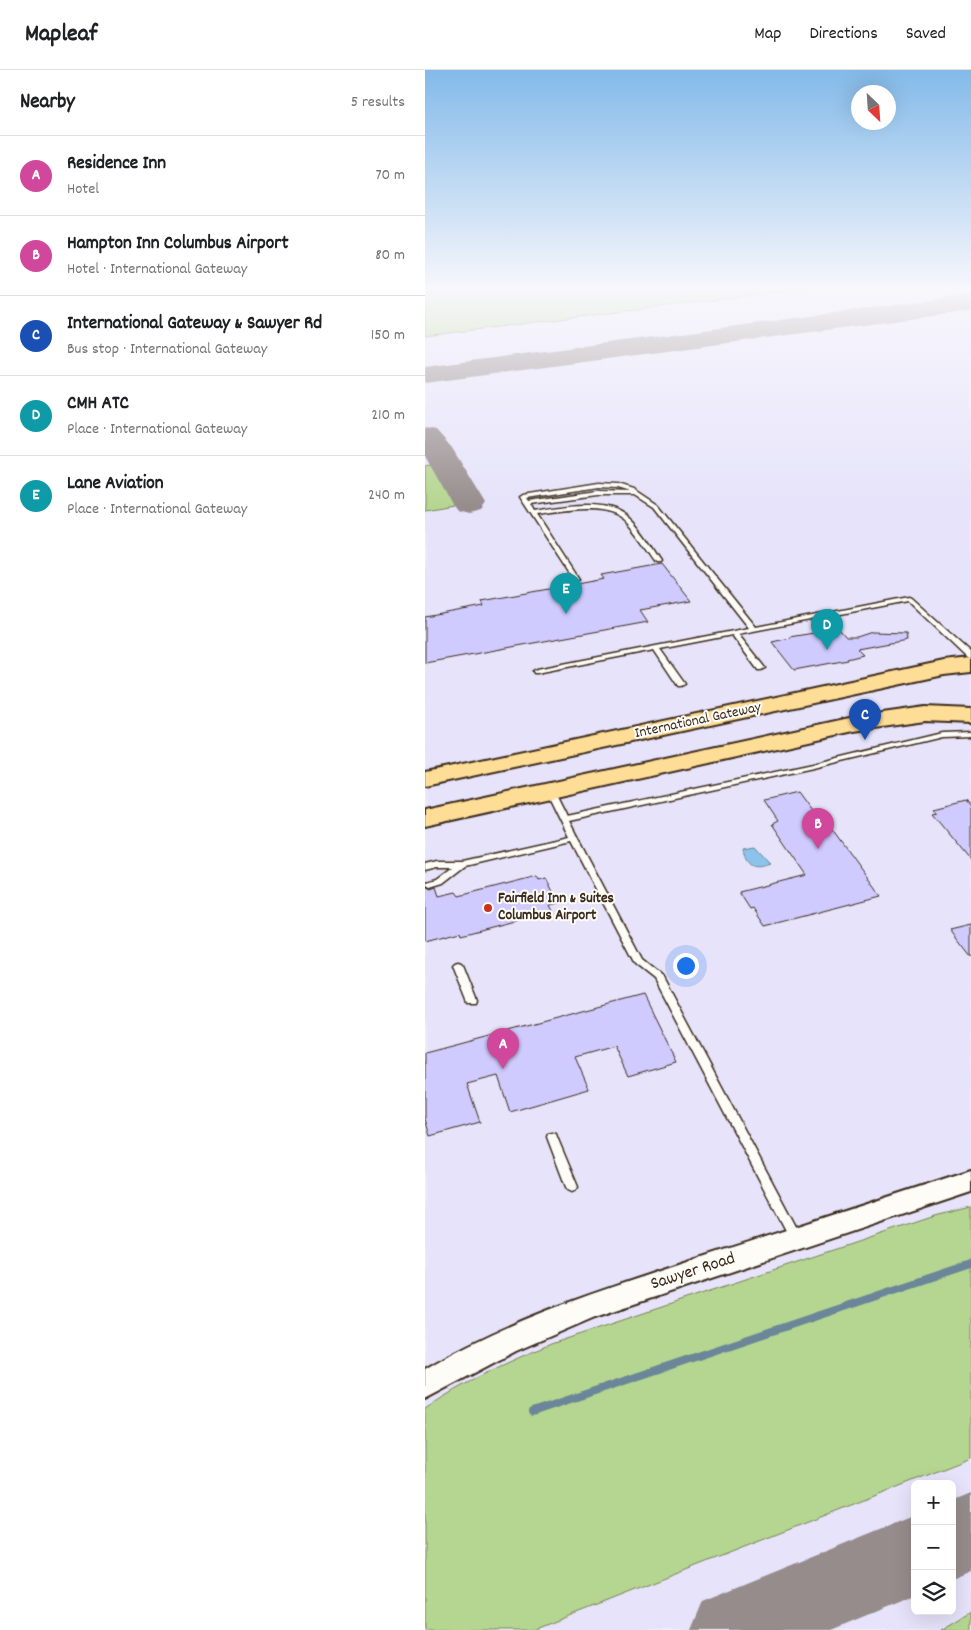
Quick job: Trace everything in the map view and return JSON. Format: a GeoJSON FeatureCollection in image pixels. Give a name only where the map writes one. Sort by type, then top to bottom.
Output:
{"type":"FeatureCollection","features":[{"type":"Feature","properties":{"kind":"main road","name":"International Gateway"},"geometry":{"type":"LineString","coordinates":[[425,779],[946,668],[971,665]]}},
{"type":"Feature","properties":{"kind":"main road"},"geometry":{"type":"LineString","coordinates":[[425,818],[879,720],[925,714],[971,716]]}},
{"type":"Feature","properties":{"kind":"main road"},"geometry":{"type":"LineString","coordinates":[[425,804],[498,790],[658,767]]}},
{"type":"Feature","properties":{"kind":"street","name":"Sawyer Road"},"geometry":{"type":"LineString","coordinates":[[425,1385],[481,1352],[591,1306],[971,1181]]}},
{"type":"Feature","properties":{"kind":"lane"},"geometry":{"type":"LineString","coordinates":[[576,579],[525,500],[598,493],[637,495],[656,506],[753,628]]}},
{"type":"Feature","properties":{"kind":"lane"},"geometry":{"type":"LineString","coordinates":[[533,513],[583,508],[606,509],[625,516],[659,561]]}},
{"type":"Feature","properties":{"kind":"lane"},"geometry":{"type":"LineString","coordinates":[[537,671],[909,599],[971,656]]}},
{"type":"Feature","properties":{"kind":"lane"},"geometry":{"type":"LineString","coordinates":[[733,632],[761,668]]}},
{"type":"Feature","properties":{"kind":"lane"},"geometry":{"type":"LineString","coordinates":[[656,648],[681,684]]}},
{"type":"Feature","properties":{"kind":"lane"},"geometry":{"type":"LineString","coordinates":[[564,819],[813,766],[942,735],[971,734]]}},
{"type":"Feature","properties":{"kind":"lane"},"geometry":{"type":"LineString","coordinates":[[550,790],[638,962],[658,977],[796,1238]]}},
{"type":"Feature","properties":{"kind":"lane"},"geometry":{"type":"LineString","coordinates":[[425,867],[437,864],[462,864],[574,838]]}},
{"type":"Feature","properties":{"kind":"lane"},"geometry":{"type":"LineString","coordinates":[[430,884],[440,881],[462,864]]}},
{"type":"Feature","properties":{"kind":"lane"},"geometry":{"type":"LineString","coordinates":[[458,965],[472,1000]]}},
{"type":"Feature","properties":{"kind":"lane"},"geometry":{"type":"LineString","coordinates":[[552,1137],[571,1187]]}},
{"type":"Feature","properties":{"kind":"shaded area"},"geometry":{"type":"Polygon","coordinates":[[[425,361],[971,361],[971,1630],[425,1630],[425,361]]]}},
{"type":"Feature","properties":{"kind":"green space"},"geometry":{"type":"Polygon","coordinates":[[[429,465],[440,469],[459,504],[425,510],[425,466],[429,465]]]}},
{"type":"Feature","properties":{"kind":"green space"},"geometry":{"type":"Polygon","coordinates":[[[971,1207],[971,1458],[533,1630],[425,1630],[425,1409],[486,1373],[551,1344],[935,1216],[971,1207]]]}},
{"type":"Feature","properties":{"kind":"green space"},"geometry":{"type":"Polygon","coordinates":[[[971,1612],[971,1630],[941,1630],[971,1612]]]}},
{"type":"Feature","properties":{"kind":"water"},"geometry":{"type":"Polygon","coordinates":[[[755,846],[770,863],[755,866],[746,859],[743,848],[755,846]]]}},
{"type":"Feature","properties":{"kind":"building"},"geometry":{"type":"Polygon","coordinates":[[[662,564],[691,601],[640,610],[648,622],[425,663],[425,617],[484,606],[482,601],[604,579],[601,575],[662,564]]]}},
{"type":"Feature","properties":{"kind":"building"},"geometry":{"type":"Polygon","coordinates":[[[839,629],[846,637],[857,637],[872,632],[906,633],[907,640],[857,649],[863,655],[848,660],[794,670],[772,642],[789,637],[839,629]]]}},
{"type":"Feature","properties":{"kind":"building"},"geometry":{"type":"Polygon","coordinates":[[[797,792],[814,815],[820,820],[824,818],[881,896],[765,926],[753,908],[750,909],[739,892],[807,875],[772,824],[778,821],[764,800],[797,792]]]}},
{"type":"Feature","properties":{"kind":"building"},"geometry":{"type":"Polygon","coordinates":[[[966,800],[971,806],[971,860],[932,813],[937,812],[934,808],[966,800]]]}},
{"type":"Feature","properties":{"kind":"building","name":"Fairfield Inn & Suites Columbus Airport"},"geometry":{"type":"Polygon","coordinates":[[[537,876],[539,880],[546,878],[559,903],[550,905],[553,911],[461,935],[460,932],[425,941],[425,886],[431,889],[436,887],[439,896],[456,892],[459,896],[537,876]]]}},
{"type":"Feature","properties":{"kind":"building"},"geometry":{"type":"Polygon","coordinates":[[[971,925],[971,957],[950,930],[971,925]]]}},
{"type":"Feature","properties":{"kind":"building"},"geometry":{"type":"Polygon","coordinates":[[[643,995],[676,1062],[628,1076],[614,1046],[575,1057],[589,1089],[510,1112],[498,1076],[467,1084],[480,1122],[430,1136],[425,1119],[425,1053],[643,995]]]}},
{"type":"Feature","properties":{"kind":"waterway"},"geometry":{"type":"LineString","coordinates":[[532,1412],[971,1264]]}},
{"type":"Feature","properties":{"kind":"taxiway"},"geometry":{"type":"LineString","coordinates":[[425,375],[533,361]]}},
{"type":"Feature","properties":{"kind":"taxiway"},"geometry":{"type":"LineString","coordinates":[[425,437],[441,455],[469,504]]}},
{"type":"Feature","properties":{"kind":"taxiway"},"geometry":{"type":"LineString","coordinates":[[956,1538],[971,1532]]}},
{"type":"Feature","properties":{"kind":"taxiway"},"geometry":{"type":"LineString","coordinates":[[732,1630],[911,1557]]}},
{"type":"Feature","properties":{"kind":"place","name":"Lane Aviation"},"geometry":{"type":"Point","coordinates":[566,614]}},
{"type":"Feature","properties":{"kind":"place","name":"CMH ATC"},"geometry":{"type":"Point","coordinates":[827,650]}},
{"type":"Feature","properties":{"kind":"place","name":"International Gateway & Sawyer Rd"},"geometry":{"type":"Point","coordinates":[865,740]}},
{"type":"Feature","properties":{"kind":"place","name":"Hampton Inn Columbus Airport"},"geometry":{"type":"Point","coordinates":[818,849]}},
{"type":"Feature","properties":{"kind":"place","name":"Fairfield Inn & Suites Columbus Airport"},"geometry":{"type":"Point","coordinates":[488,908]}},
{"type":"Feature","properties":{"kind":"place","name":"Residence Inn"},"geometry":{"type":"Point","coordinates":[503,1069]}}]}
